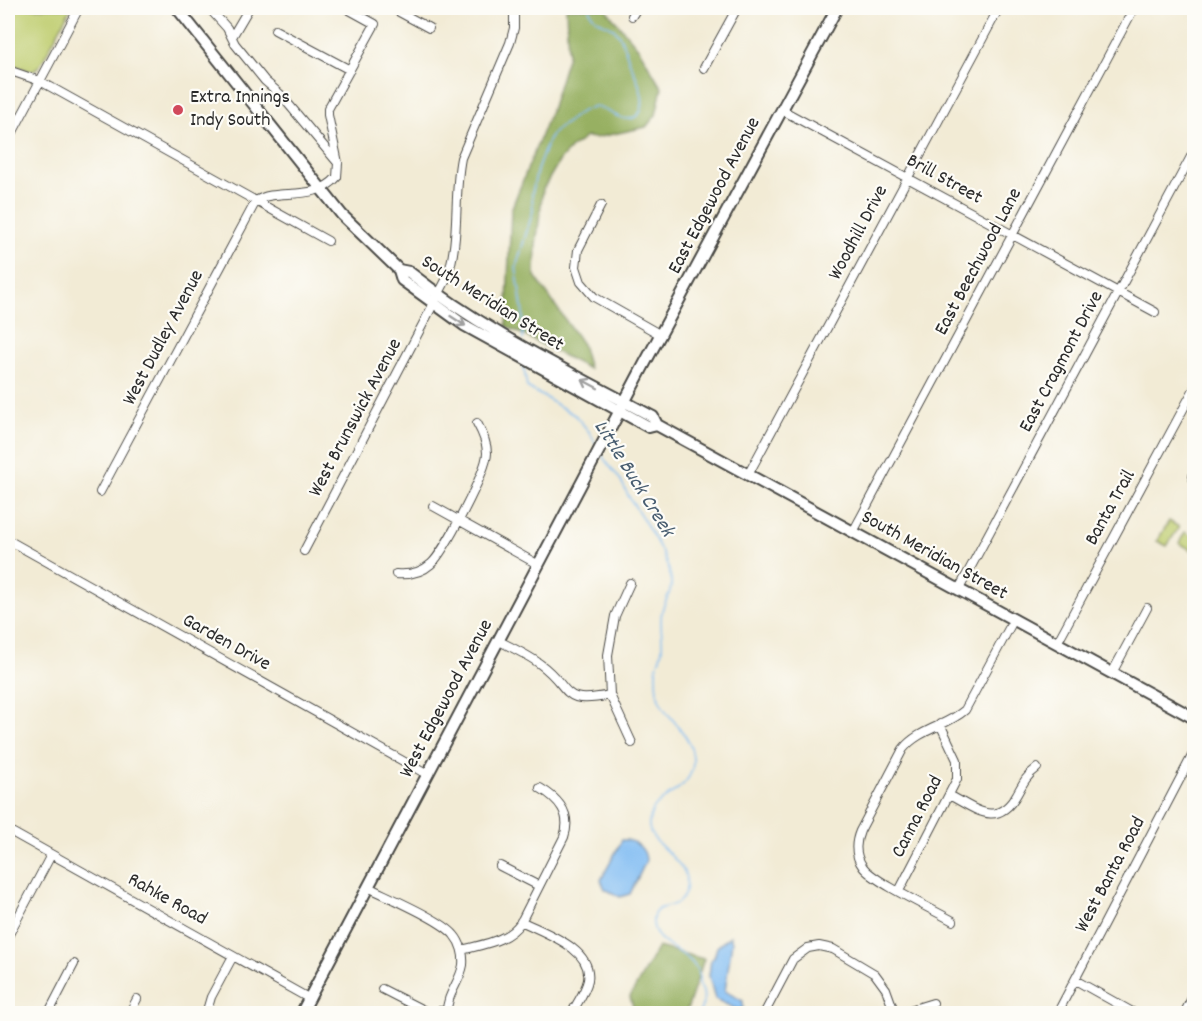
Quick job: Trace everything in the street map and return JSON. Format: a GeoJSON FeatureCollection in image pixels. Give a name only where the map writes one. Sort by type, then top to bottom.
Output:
{"type":"FeatureCollection","features":[{"type":"Feature","properties":{"kind":"main road","name":"South Meridian Street"},"geometry":{"type":"LineString","coordinates":[[177,8],[342,215],[399,270],[402,280],[506,337],[623,407]]}},
{"type":"Feature","properties":{"kind":"main road","name":"East Edgewood Avenue"},"geometry":{"type":"LineString","coordinates":[[623,407],[837,8]]}},
{"type":"Feature","properties":{"kind":"main road","name":"South Meridian Street"},"geometry":{"type":"LineString","coordinates":[[437,300],[464,325],[506,350],[623,407],[654,417],[657,425],[1194,718]]}},
{"type":"Feature","properties":{"kind":"main road","name":"West Edgewood Avenue"},"geometry":{"type":"LineString","coordinates":[[302,1014],[623,407]]}},
{"type":"Feature","properties":{"kind":"street"},"geometry":{"type":"LineString","coordinates":[[8,141],[79,8]]}},
{"type":"Feature","properties":{"kind":"street"},"geometry":{"type":"LineString","coordinates":[[209,8],[259,74],[280,94],[338,163]]}},
{"type":"Feature","properties":{"kind":"street"},"geometry":{"type":"LineString","coordinates":[[232,37],[249,8]]}},
{"type":"Feature","properties":{"kind":"street"},"geometry":{"type":"LineString","coordinates":[[256,201],[262,197],[299,194],[321,188],[337,177],[338,163],[328,109],[375,24],[361,11],[346,8]]}},
{"type":"Feature","properties":{"kind":"street"},"geometry":{"type":"LineString","coordinates":[[392,8],[429,28]]}},
{"type":"Feature","properties":{"kind":"street","name":"West Brunswick Avenue"},"geometry":{"type":"LineString","coordinates":[[304,551],[437,300],[449,273],[453,253],[458,171],[461,158],[510,43],[514,28],[514,8]]}},
{"type":"Feature","properties":{"kind":"street"},"geometry":{"type":"LineString","coordinates":[[632,16],[637,8]]}},
{"type":"Feature","properties":{"kind":"street"},"geometry":{"type":"LineString","coordinates":[[704,68],[737,8]]}},
{"type":"Feature","properties":{"kind":"street","name":"Woodhill Drive"},"geometry":{"type":"LineString","coordinates":[[748,475],[999,8]]}},
{"type":"Feature","properties":{"kind":"street","name":"East Beechwood Lane"},"geometry":{"type":"LineString","coordinates":[[853,532],[1134,8]]}},
{"type":"Feature","properties":{"kind":"street"},"geometry":{"type":"LineString","coordinates":[[275,30],[350,70]]}},
{"type":"Feature","properties":{"kind":"street"},"geometry":{"type":"LineString","coordinates":[[8,70],[40,81],[328,241]]}},
{"type":"Feature","properties":{"kind":"street","name":"Brill Street"},"geometry":{"type":"LineString","coordinates":[[782,110],[1155,312]]}},
{"type":"Feature","properties":{"kind":"street","name":"East Cragmont Drive"},"geometry":{"type":"LineString","coordinates":[[959,589],[1194,151]]}},
{"type":"Feature","properties":{"kind":"street","name":"West Dudley Avenue"},"geometry":{"type":"LineString","coordinates":[[100,492],[256,201]]}},
{"type":"Feature","properties":{"kind":"street"},"geometry":{"type":"LineString","coordinates":[[601,205],[578,249],[576,267],[580,280],[586,291],[596,299],[661,335]]}},
{"type":"Feature","properties":{"kind":"street","name":"Banta Trail"},"geometry":{"type":"LineString","coordinates":[[1057,643],[1194,389]]}},
{"type":"Feature","properties":{"kind":"street"},"geometry":{"type":"LineString","coordinates":[[396,574],[413,574],[429,566],[438,556],[458,520],[485,465],[486,445],[477,423]]}},
{"type":"Feature","properties":{"kind":"street"},"geometry":{"type":"LineString","coordinates":[[1194,472],[1194,482]]}},
{"type":"Feature","properties":{"kind":"street"},"geometry":{"type":"LineString","coordinates":[[433,506],[539,565]]}},
{"type":"Feature","properties":{"kind":"street","name":"Garden Drive"},"geometry":{"type":"LineString","coordinates":[[8,540],[428,775]]}},
{"type":"Feature","properties":{"kind":"street"},"geometry":{"type":"LineString","coordinates":[[630,583],[618,607],[609,650],[610,695],[632,743]]}},
{"type":"Feature","properties":{"kind":"street"},"geometry":{"type":"LineString","coordinates":[[1112,673],[1147,608]]}},
{"type":"Feature","properties":{"kind":"street"},"geometry":{"type":"LineString","coordinates":[[953,921],[874,877],[864,868],[858,857],[857,843],[860,831],[903,749],[912,740],[958,716],[969,704],[1014,619]]}},
{"type":"Feature","properties":{"kind":"street"},"geometry":{"type":"LineString","coordinates":[[499,641],[540,663],[573,696],[588,699],[610,695]]}},
{"type":"Feature","properties":{"kind":"street","name":"Canna Road"},"geometry":{"type":"LineString","coordinates":[[899,891],[957,779],[958,765],[940,724]]}},
{"type":"Feature","properties":{"kind":"street","name":"West Banta Road"},"geometry":{"type":"LineString","coordinates":[[1057,1014],[1194,752]]}},
{"type":"Feature","properties":{"kind":"street"},"geometry":{"type":"LineString","coordinates":[[949,795],[982,813],[997,813],[1008,807],[1027,776],[1037,768]]}},
{"type":"Feature","properties":{"kind":"street"},"geometry":{"type":"LineString","coordinates":[[462,950],[502,939],[516,930],[564,837],[567,827],[560,803],[540,788]]}},
{"type":"Feature","properties":{"kind":"street","name":"Rahke Road"},"geometry":{"type":"LineString","coordinates":[[8,830],[310,999]]}},
{"type":"Feature","properties":{"kind":"street"},"geometry":{"type":"LineString","coordinates":[[8,936],[51,855]]}},
{"type":"Feature","properties":{"kind":"street"},"geometry":{"type":"LineString","coordinates":[[500,866],[539,886]]}},
{"type":"Feature","properties":{"kind":"street"},"geometry":{"type":"LineString","coordinates":[[368,887],[447,928],[457,938],[462,950],[462,970],[449,996],[447,1012],[425,1011],[382,988]]}},
{"type":"Feature","properties":{"kind":"street"},"geometry":{"type":"LineString","coordinates":[[521,921],[578,951],[586,964],[587,983],[571,1014]]}},
{"type":"Feature","properties":{"kind":"street"},"geometry":{"type":"LineString","coordinates":[[764,1014],[791,962],[798,954],[817,946],[830,948],[871,971],[886,989],[896,1014],[933,1003]]}},
{"type":"Feature","properties":{"kind":"street"},"geometry":{"type":"LineString","coordinates":[[206,1014],[211,997],[233,956]]}},
{"type":"Feature","properties":{"kind":"street"},"geometry":{"type":"LineString","coordinates":[[48,1014],[74,964]]}},
{"type":"Feature","properties":{"kind":"street"},"geometry":{"type":"LineString","coordinates":[[1075,980],[1136,1014]]}},
{"type":"Feature","properties":{"kind":"street"},"geometry":{"type":"LineString","coordinates":[[1184,1014],[1194,994]]}},
{"type":"Feature","properties":{"kind":"street"},"geometry":{"type":"LineString","coordinates":[[129,1014],[137,999]]}},
{"type":"Feature","properties":{"kind":"green space"},"geometry":{"type":"Polygon","coordinates":[[[8,8],[71,8],[41,64],[33,72],[8,63],[8,8]]]}},
{"type":"Feature","properties":{"kind":"green space"},"geometry":{"type":"Polygon","coordinates":[[[566,8],[605,8],[639,49],[662,88],[656,115],[646,127],[595,138],[586,137],[560,160],[543,189],[536,245],[535,276],[582,344],[589,369],[506,326],[511,210],[551,110],[568,55],[566,8]]]}},
{"type":"Feature","properties":{"kind":"green space"},"geometry":{"type":"Polygon","coordinates":[[[1169,521],[1179,527],[1167,546],[1157,541],[1169,521]]]}},
{"type":"Feature","properties":{"kind":"green space"},"geometry":{"type":"Polygon","coordinates":[[[1185,532],[1194,538],[1193,551],[1179,543],[1185,532]]]}},
{"type":"Feature","properties":{"kind":"green space"},"geometry":{"type":"Polygon","coordinates":[[[658,947],[704,959],[686,1013],[635,1013],[630,997],[658,947]]]}},
{"type":"Feature","properties":{"kind":"water"},"geometry":{"type":"Polygon","coordinates":[[[622,840],[631,841],[642,848],[646,861],[630,894],[620,897],[605,889],[601,880],[622,840]]]}},
{"type":"Feature","properties":{"kind":"water"},"geometry":{"type":"Polygon","coordinates":[[[730,936],[732,942],[725,991],[743,1001],[743,1008],[738,1010],[715,999],[709,976],[711,959],[714,958],[717,947],[730,936]]]}},
{"type":"Feature","properties":{"kind":"waterway","name":"Little Buck Creek"},"geometry":{"type":"LineString","coordinates":[[523,340],[523,314],[516,267],[533,211],[532,194],[537,170],[548,141],[554,132],[582,111],[595,106],[625,119],[637,116],[641,110],[639,84],[621,37],[612,28],[597,20],[589,8]]}},
{"type":"Feature","properties":{"kind":"waterway","name":"Little Buck Creek"},"geometry":{"type":"LineString","coordinates":[[523,363],[527,387],[576,416],[597,446]]}},
{"type":"Feature","properties":{"kind":"waterway","name":"Little Buck Creek"},"geometry":{"type":"LineString","coordinates":[[602,455],[619,478],[656,540],[670,576],[671,586],[661,616],[662,649],[656,668],[657,692],[665,710],[688,742],[693,763],[685,782],[662,800],[651,815],[649,826],[651,834],[677,862],[686,879],[686,889],[679,902],[658,910],[654,913],[653,919],[658,937],[689,959],[695,966],[704,995],[699,1014]]}},
{"type":"Feature","properties":{"kind":"place","name":"Extra Innings Indy South"},"geometry":{"type":"Point","coordinates":[178,110]}}]}
